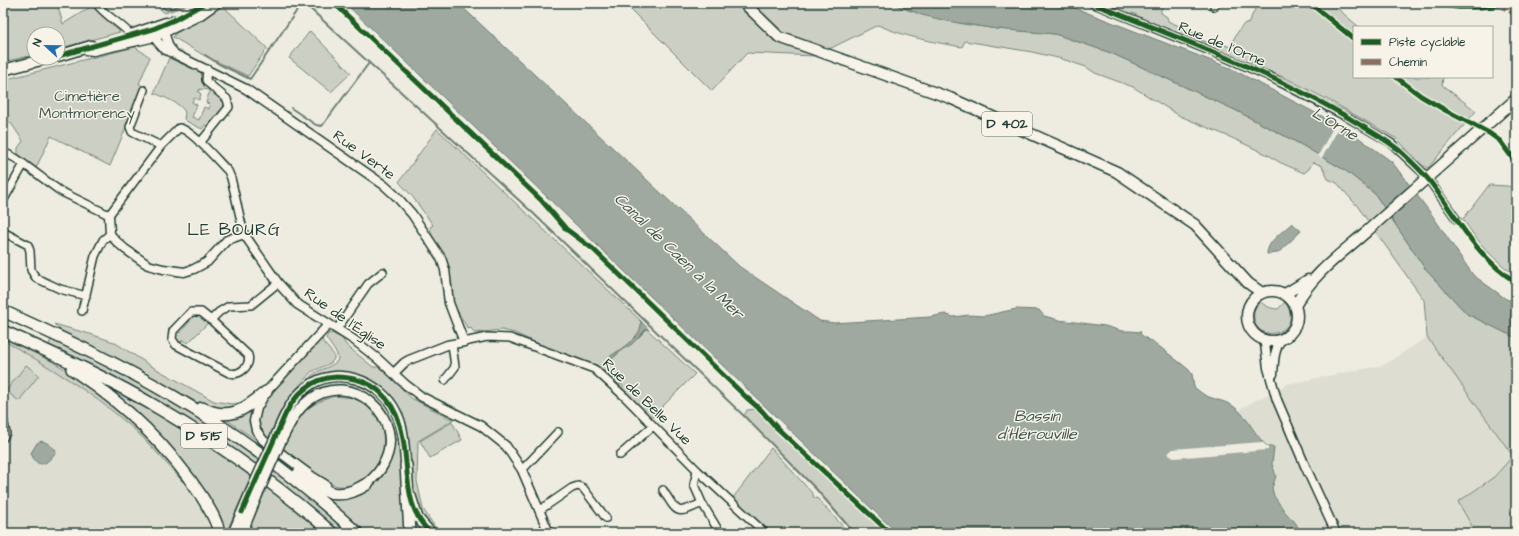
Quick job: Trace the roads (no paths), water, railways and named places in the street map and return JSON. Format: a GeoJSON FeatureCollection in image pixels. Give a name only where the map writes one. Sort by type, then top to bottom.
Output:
{"type":"FeatureCollection","features":[{"type":"Feature","properties":{"kind":"highway","name":"D 515"},"geometry":{"type":"LineString","coordinates":[[3,311],[120,366],[189,406],[261,453],[316,497],[357,533]]}},
{"type":"Feature","properties":{"kind":"highway","name":"D 515"},"geometry":{"type":"LineString","coordinates":[[3,330],[140,398],[211,440],[284,492],[332,533]]}},
{"type":"Feature","properties":{"kind":"highway"},"geometry":{"type":"LineString","coordinates":[[62,358],[68,366],[109,395],[137,419],[171,455],[194,485],[212,513],[219,533]]}},
{"type":"Feature","properties":{"kind":"highway"},"geometry":{"type":"LineString","coordinates":[[189,406],[198,406],[216,414],[232,414],[246,408],[266,392]]}},
{"type":"Feature","properties":{"kind":"highway"},"geometry":{"type":"LineString","coordinates":[[261,453],[283,464],[323,490],[335,494],[355,492],[367,484]]}},
{"type":"Feature","properties":{"kind":"highway"},"geometry":{"type":"LineString","coordinates":[[406,465],[410,533]]}},
{"type":"Feature","properties":{"kind":"main road"},"geometry":{"type":"LineString","coordinates":[[162,29],[205,3]]}},
{"type":"Feature","properties":{"kind":"main road"},"geometry":{"type":"LineString","coordinates":[[66,54],[85,49],[93,50],[162,29],[199,15],[216,3]]}},
{"type":"Feature","properties":{"kind":"main road","name":"D 402"},"geometry":{"type":"LineString","coordinates":[[744,3],[779,37],[950,98],[1116,172],[1195,225],[1248,283],[1262,293]]}},
{"type":"Feature","properties":{"kind":"main road"},"geometry":{"type":"LineString","coordinates":[[3,70],[26,64]]}},
{"type":"Feature","properties":{"kind":"main road"},"geometry":{"type":"LineString","coordinates":[[1295,306],[1302,293],[1322,271],[1516,99]]}},
{"type":"Feature","properties":{"kind":"main road"},"geometry":{"type":"LineString","coordinates":[[1285,294],[1322,271]]}},
{"type":"Feature","properties":{"kind":"main road","name":"D 402"},"geometry":{"type":"LineString","coordinates":[[1248,283],[1252,301]]}},
{"type":"Feature","properties":{"kind":"main road"},"geometry":{"type":"LineString","coordinates":[[1273,290],[1285,294],[1291,299],[1295,306],[1297,317],[1294,328],[1286,337],[1281,339],[1272,341],[1262,339],[1253,333],[1248,324],[1247,312],[1252,301],[1262,293],[1273,290]]}},
{"type":"Feature","properties":{"kind":"main road"},"geometry":{"type":"LineString","coordinates":[[242,533],[254,495],[278,439],[290,404],[308,386],[318,381],[330,378],[347,377],[357,379],[376,389],[386,398],[395,410],[404,436],[406,465],[415,510],[421,523],[431,533]]}},
{"type":"Feature","properties":{"kind":"main road"},"geometry":{"type":"LineString","coordinates":[[278,439],[298,410],[316,396],[336,391],[358,394],[370,402],[382,414],[388,429],[389,437],[388,451],[383,465],[380,471],[367,484]]}},
{"type":"Feature","properties":{"kind":"main road"},"geometry":{"type":"LineString","coordinates":[[233,533],[254,495]]}},
{"type":"Feature","properties":{"kind":"street"},"geometry":{"type":"LineString","coordinates":[[96,3],[122,26],[132,38]]}},
{"type":"Feature","properties":{"kind":"street","name":"Rue de l'Orne"},"geometry":{"type":"LineString","coordinates":[[1092,3],[1268,76],[1343,115],[1391,144],[1422,173]]}},
{"type":"Feature","properties":{"kind":"street","name":"Rue Verte"},"geometry":{"type":"LineString","coordinates":[[162,29],[169,47],[174,54],[246,89],[384,185],[396,196],[412,214],[441,258],[445,270],[449,304],[464,342]]}},
{"type":"Feature","properties":{"kind":"street"},"geometry":{"type":"LineString","coordinates":[[207,70],[206,80],[227,99],[229,107],[200,143],[187,130],[179,128],[162,146],[110,215],[110,234],[125,249],[148,265],[184,272],[194,269],[207,262],[227,240],[244,234]]}},
{"type":"Feature","properties":{"kind":"street"},"geometry":{"type":"LineString","coordinates":[[144,90],[130,127],[132,132],[162,146]]}},
{"type":"Feature","properties":{"kind":"street","name":"Rue de l'Église"},"geometry":{"type":"LineString","coordinates":[[200,143],[228,171],[244,234],[278,283],[297,304],[354,340],[422,397],[481,426],[506,446],[522,470],[549,533]]}},
{"type":"Feature","properties":{"kind":"street"},"geometry":{"type":"LineString","coordinates":[[3,152],[17,159],[60,191],[110,215]]}},
{"type":"Feature","properties":{"kind":"street"},"geometry":{"type":"LineString","coordinates":[[3,201],[24,164]]}},
{"type":"Feature","properties":{"kind":"street"},"geometry":{"type":"LineString","coordinates":[[1431,183],[1457,220]]}},
{"type":"Feature","properties":{"kind":"street"},"geometry":{"type":"LineString","coordinates":[[3,232],[28,245],[30,251],[31,270],[36,278],[60,289],[86,296]]}},
{"type":"Feature","properties":{"kind":"street"},"geometry":{"type":"LineString","coordinates":[[82,311],[95,256],[103,240],[110,234]]}},
{"type":"Feature","properties":{"kind":"street"},"geometry":{"type":"LineString","coordinates":[[337,329],[368,284],[383,272]]}},
{"type":"Feature","properties":{"kind":"street"},"geometry":{"type":"LineString","coordinates":[[211,320],[219,312],[229,306],[251,305],[278,283]]}},
{"type":"Feature","properties":{"kind":"street"},"geometry":{"type":"LineString","coordinates":[[191,312],[201,312],[211,320],[248,355],[249,359],[247,364],[239,373],[236,374],[229,372],[176,344],[172,339],[173,331],[191,312]]}},
{"type":"Feature","properties":{"kind":"street"},"geometry":{"type":"LineString","coordinates":[[329,324],[266,392],[257,408],[254,421],[256,430],[263,440],[313,477],[331,488],[344,490],[367,484]]}},
{"type":"Feature","properties":{"kind":"street","name":"Rue de Belle Vue"},"geometry":{"type":"LineString","coordinates":[[394,373],[400,366],[409,360],[452,344],[487,338],[510,338],[594,369],[697,470],[765,533]]}},
{"type":"Feature","properties":{"kind":"street"},"geometry":{"type":"LineString","coordinates":[[1262,339],[1265,344],[1273,384],[1286,422],[1336,533]]}},
{"type":"Feature","properties":{"kind":"street"},"geometry":{"type":"LineString","coordinates":[[1273,384],[1274,355],[1277,345],[1281,339]]}},
{"type":"Feature","properties":{"kind":"street"},"geometry":{"type":"LineString","coordinates":[[445,380],[455,367],[452,344]]}},
{"type":"Feature","properties":{"kind":"street"},"geometry":{"type":"LineString","coordinates":[[3,419],[6,433],[3,438]]}},
{"type":"Feature","properties":{"kind":"street"},"geometry":{"type":"LineString","coordinates":[[620,454],[653,426]]}},
{"type":"Feature","properties":{"kind":"street"},"geometry":{"type":"LineString","coordinates":[[522,470],[558,432]]}},
{"type":"Feature","properties":{"kind":"street"},"geometry":{"type":"LineString","coordinates":[[697,470],[694,485],[702,503],[720,533]]}},
{"type":"Feature","properties":{"kind":"street"},"geometry":{"type":"LineString","coordinates":[[540,510],[572,488],[578,486],[583,488],[606,518]]}},
{"type":"Feature","properties":{"kind":"street"},"geometry":{"type":"LineString","coordinates":[[664,490],[675,508],[681,511],[702,503]]}},
{"type":"Feature","properties":{"kind":"water"},"geometry":{"type":"Polygon","coordinates":[[[345,3],[458,3],[740,267],[820,321],[834,323],[930,317],[945,314],[953,317],[969,315],[984,316],[1016,309],[1039,310],[1044,316],[1059,320],[1105,326],[1122,331],[1141,332],[1140,334],[1150,341],[1151,340],[1188,369],[1192,374],[1194,387],[1207,396],[1235,407],[1264,443],[1268,447],[1274,447],[1272,464],[1276,476],[1272,488],[1274,496],[1285,512],[1295,522],[1301,533],[1014,533],[1010,530],[1008,533],[897,533],[345,3]]]}},
{"type":"Feature","properties":{"kind":"water","name":"L'Orne"},"geometry":{"type":"Polygon","coordinates":[[[891,3],[1062,3],[1230,68],[1348,130],[1392,162],[1432,215],[1473,275],[1506,299],[1516,302],[1516,338],[1467,314],[1426,270],[1375,194],[1346,171],[1300,144],[1235,110],[1111,53],[1055,34],[997,29],[947,21],[922,15],[891,3]]]}},
{"type":"Feature","properties":{"kind":"water"},"geometry":{"type":"Polygon","coordinates":[[[1292,223],[1301,231],[1278,253],[1267,254],[1270,245],[1276,237],[1292,223]]]}},
{"type":"Feature","properties":{"kind":"water"},"geometry":{"type":"Polygon","coordinates":[[[640,320],[649,330],[646,329],[632,344],[623,349],[609,361],[609,358],[631,341],[640,331],[640,320]]]}},
{"type":"Feature","properties":{"kind":"water"},"geometry":{"type":"Polygon","coordinates":[[[42,441],[55,449],[56,452],[49,460],[43,464],[40,464],[34,459],[31,453],[37,443],[42,441]]]}},
{"type":"Feature","properties":{"kind":"waterway"},"geometry":{"type":"LineString","coordinates":[[156,3],[167,10],[185,3]]}},
{"type":"Feature","properties":{"kind":"waterway"},"geometry":{"type":"LineString","coordinates":[[205,55],[219,64],[250,79],[302,3]]}},
{"type":"Feature","properties":{"kind":"waterway"},"geometry":{"type":"LineString","coordinates":[[304,3],[534,214],[744,416],[816,489],[854,533]]}},
{"type":"Feature","properties":{"kind":"waterway"},"geometry":{"type":"LineString","coordinates":[[291,108],[316,125],[322,126],[369,63]]}},
{"type":"Feature","properties":{"kind":"district","name":"LE BOURG"},"geometry":{"type":"Point","coordinates":[234,230]}},
{"type":"Feature","properties":{"kind":"park label","name":"Cimetière Montmorency"},"geometry":{"type":"Point","coordinates":[87,104]}},
{"type":"Feature","properties":{"kind":"water label","name":"Canal de Caen à la Mer"},"geometry":{"type":"Point","coordinates":[679,256]}},
{"type":"Feature","properties":{"kind":"water label","name":"Bassin d'Hérouville"},"geometry":{"type":"Point","coordinates":[1037,425]}}]}
